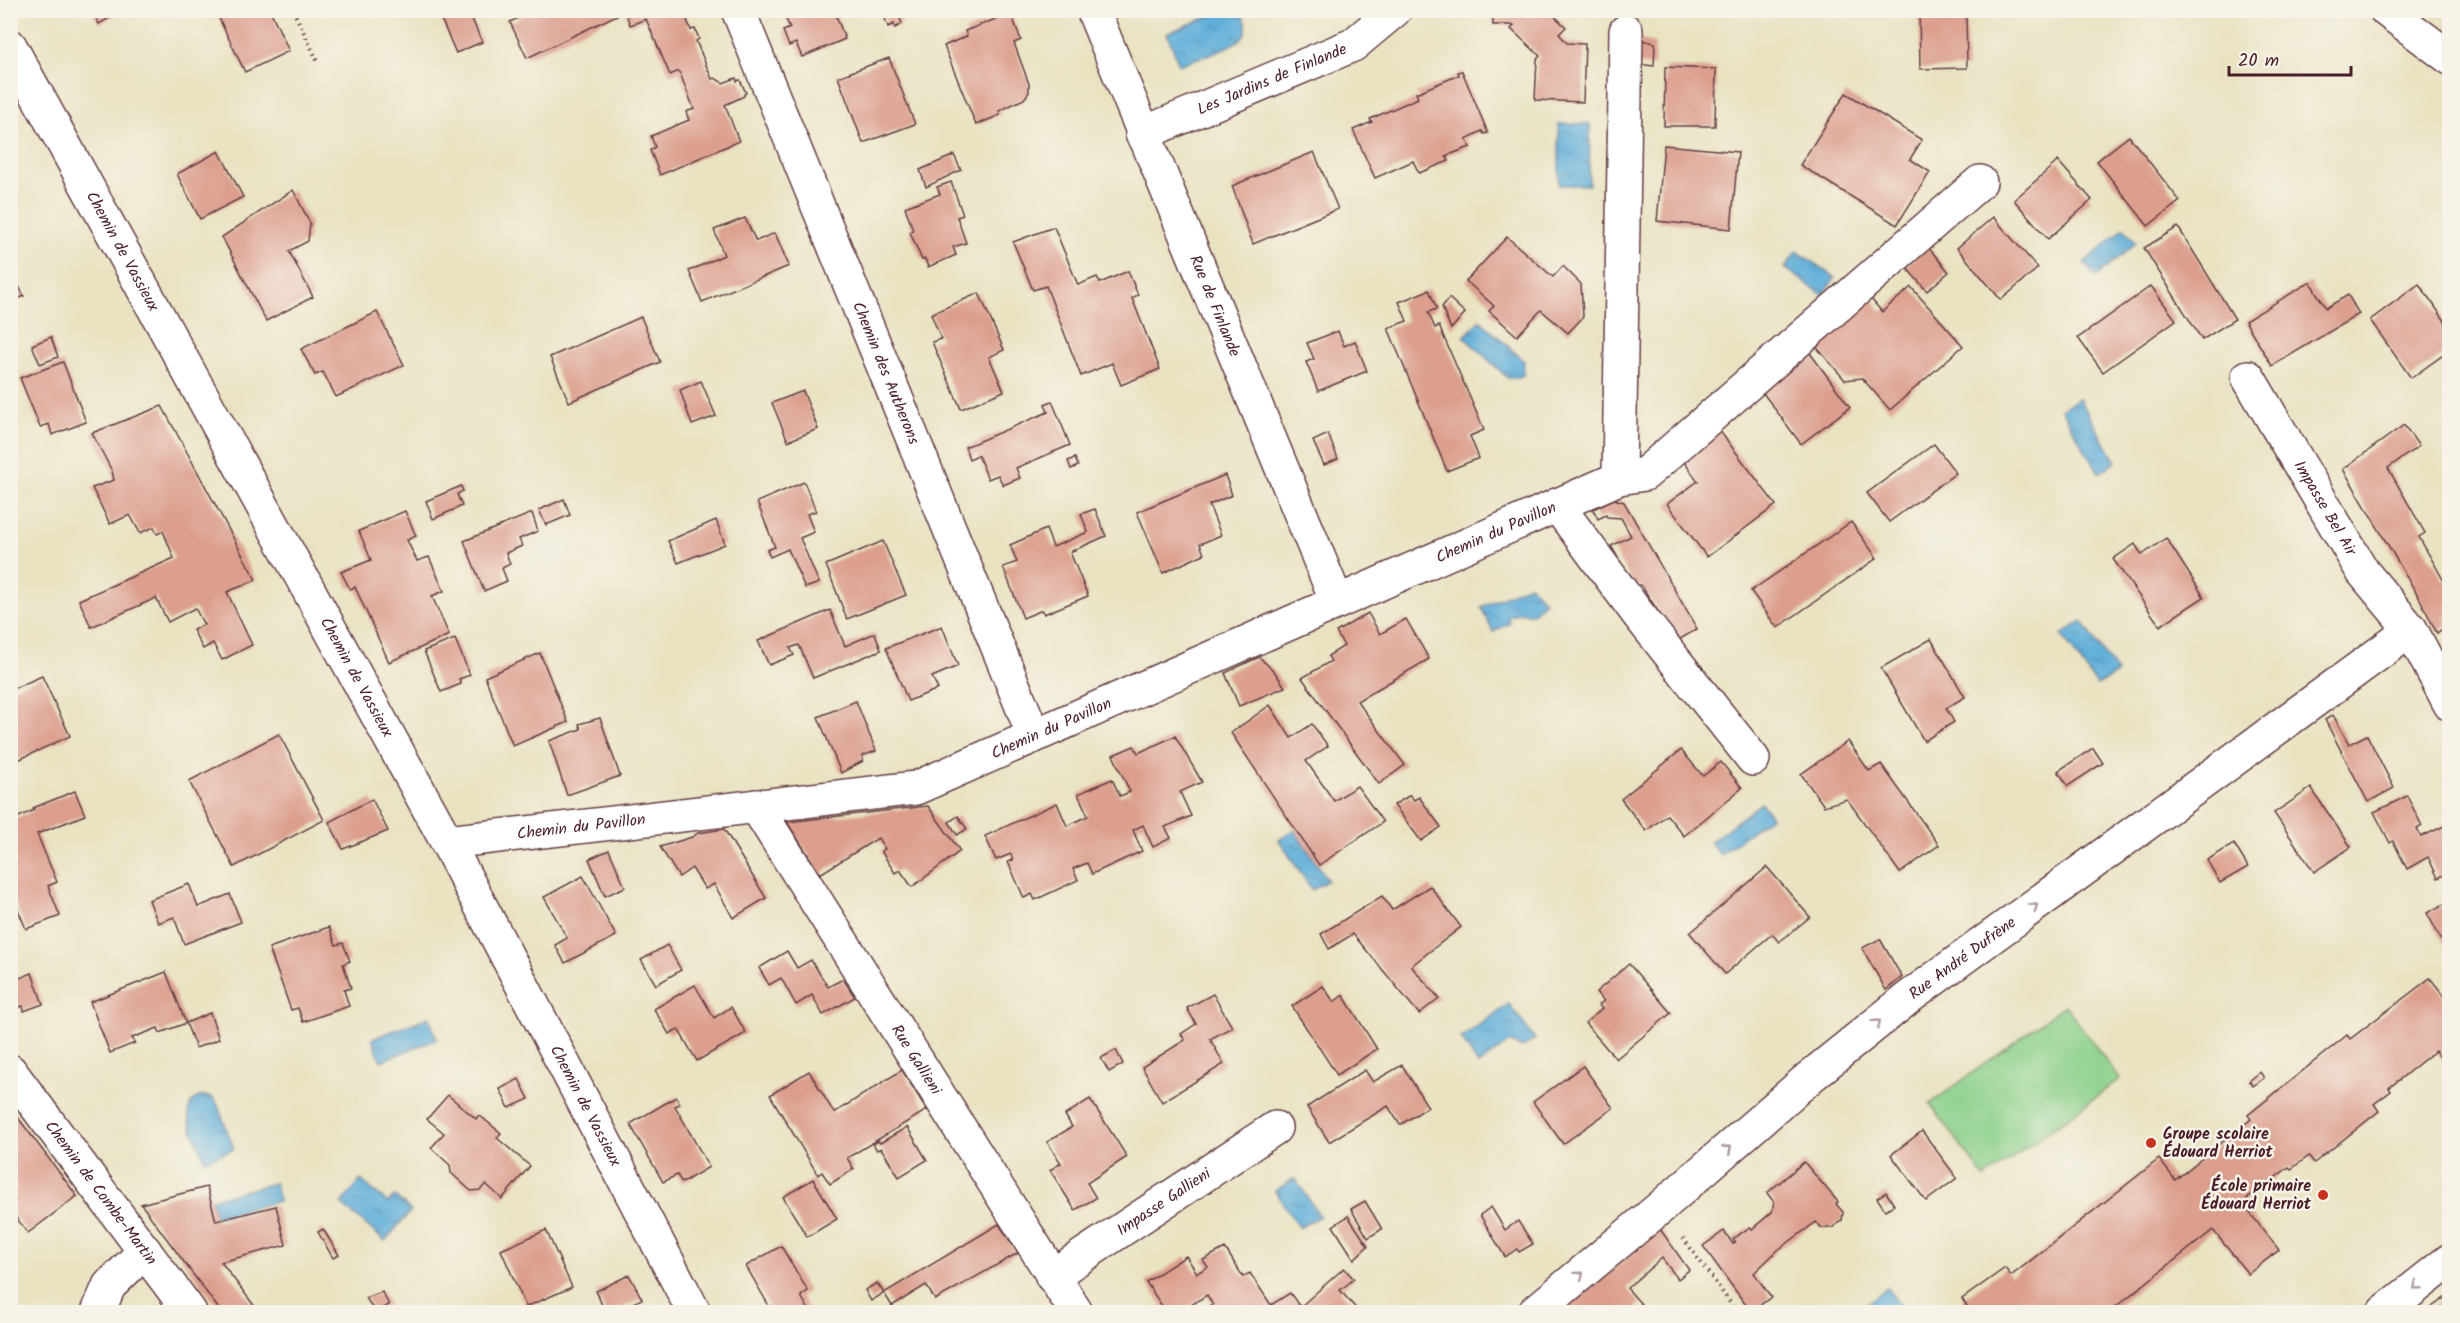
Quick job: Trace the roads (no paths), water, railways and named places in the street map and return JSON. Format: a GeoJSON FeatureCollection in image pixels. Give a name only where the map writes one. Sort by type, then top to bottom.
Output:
{"type":"FeatureCollection","features":[{"type":"Feature","properties":{"kind":"street","name":"Chemin des Autherons"},"geometry":{"type":"LineString","coordinates":[[738,10],[1034,736]]}},
{"type":"Feature","properties":{"kind":"street","name":"Rue de Finlande"},"geometry":{"type":"LineString","coordinates":[[1093,10],[1142,134],[1337,602]]}},
{"type":"Feature","properties":{"kind":"street","name":"Les Jardins de Finlande"},"geometry":{"type":"LineString","coordinates":[[1142,134],[1353,45],[1395,10]]}},
{"type":"Feature","properties":{"kind":"street"},"geometry":{"type":"LineString","coordinates":[[2386,10],[2450,58]]}},
{"type":"Feature","properties":{"kind":"street"},"geometry":{"type":"LineString","coordinates":[[1619,478],[1626,31]]}},
{"type":"Feature","properties":{"kind":"street","name":"Chemin de Vassieux"},"geometry":{"type":"LineString","coordinates":[[10,46],[447,842],[694,1312]]}},
{"type":"Feature","properties":{"kind":"street","name":"Chemin du Pavillon"},"geometry":{"type":"LineString","coordinates":[[447,842],[916,788],[1619,478],[1645,474],[1980,182]]}},
{"type":"Feature","properties":{"kind":"street","name":"Impasse Bel Air"},"geometry":{"type":"LineString","coordinates":[[2248,377],[2364,572],[2411,630],[2450,704]]}},
{"type":"Feature","properties":{"kind":"street"},"geometry":{"type":"LineString","coordinates":[[1557,505],[1638,614],[1753,759]]}},
{"type":"Feature","properties":{"kind":"street","name":"Rue André Dufrène"},"geometry":{"type":"LineString","coordinates":[[1535,1312],[1661,1207],[1810,1077],[1908,998],[2411,630]]}},
{"type":"Feature","properties":{"kind":"street","name":"Rue Gallieni"},"geometry":{"type":"LineString","coordinates":[[756,807],[1076,1312]]}},
{"type":"Feature","properties":{"kind":"street","name":"Chemin de Combe-Martin"},"geometry":{"type":"LineString","coordinates":[[10,1071],[190,1312]]}},
{"type":"Feature","properties":{"kind":"street","name":"Impasse Gallieni"},"geometry":{"type":"LineString","coordinates":[[1052,1276],[1275,1128]]}},
{"type":"Feature","properties":{"kind":"street"},"geometry":{"type":"LineString","coordinates":[[98,1312],[109,1286],[145,1251]]}},
{"type":"Feature","properties":{"kind":"street"},"geometry":{"type":"LineString","coordinates":[[2384,1312],[2450,1260]]}},
{"type":"Feature","properties":{"kind":"water"},"geometry":{"type":"Polygon","coordinates":[[[1223,11],[1235,11],[1242,15],[1246,26],[1243,37],[1220,50],[1179,65],[1167,33],[1223,11]]]}},
{"type":"Feature","properties":{"kind":"water"},"geometry":{"type":"Polygon","coordinates":[[[1559,124],[1590,124],[1589,185],[1559,185],[1559,124]]]}},
{"type":"Feature","properties":{"kind":"water"},"geometry":{"type":"Polygon","coordinates":[[[2124,228],[2136,243],[2096,277],[2084,263],[2124,228]]]}},
{"type":"Feature","properties":{"kind":"water"},"geometry":{"type":"Polygon","coordinates":[[[1797,251],[1835,278],[1823,295],[1785,268],[1797,251]]]}},
{"type":"Feature","properties":{"kind":"water"},"geometry":{"type":"Polygon","coordinates":[[[1480,320],[1524,361],[1523,375],[1508,378],[1464,337],[1480,320]]]}},
{"type":"Feature","properties":{"kind":"water"},"geometry":{"type":"Polygon","coordinates":[[[2079,398],[2116,462],[2099,473],[2061,409],[2079,398]]]}},
{"type":"Feature","properties":{"kind":"water"},"geometry":{"type":"Polygon","coordinates":[[[1529,585],[1545,601],[1532,614],[1519,612],[1507,618],[1510,623],[1493,632],[1481,607],[1529,585]]]}},
{"type":"Feature","properties":{"kind":"water"},"geometry":{"type":"Polygon","coordinates":[[[2082,621],[2117,673],[2097,686],[2062,635],[2082,621]]]}},
{"type":"Feature","properties":{"kind":"water"},"geometry":{"type":"Polygon","coordinates":[[[1761,803],[1771,816],[1720,855],[1710,842],[1761,803]]]}},
{"type":"Feature","properties":{"kind":"water"},"geometry":{"type":"Polygon","coordinates":[[[1294,830],[1328,880],[1312,890],[1279,840],[1294,830]]]}},
{"type":"Feature","properties":{"kind":"water"},"geometry":{"type":"Polygon","coordinates":[[[1509,1004],[1535,1039],[1522,1048],[1510,1042],[1478,1065],[1461,1038],[1509,1004]]]}},
{"type":"Feature","properties":{"kind":"water"},"geometry":{"type":"Polygon","coordinates":[[[429,1017],[437,1039],[381,1061],[372,1039],[429,1017]]]}},
{"type":"Feature","properties":{"kind":"water"},"geometry":{"type":"Polygon","coordinates":[[[204,1096],[213,1098],[217,1103],[234,1149],[205,1160],[193,1133],[189,1114],[190,1106],[195,1099],[204,1096]]]}},
{"type":"Feature","properties":{"kind":"water"},"geometry":{"type":"Polygon","coordinates":[[[1295,1178],[1320,1216],[1299,1228],[1275,1191],[1295,1178]]]}},
{"type":"Feature","properties":{"kind":"water"},"geometry":{"type":"Polygon","coordinates":[[[361,1180],[388,1203],[395,1196],[411,1211],[385,1241],[341,1204],[361,1180]]]}},
{"type":"Feature","properties":{"kind":"water"},"geometry":{"type":"Polygon","coordinates":[[[275,1183],[279,1201],[215,1217],[211,1199],[275,1183]]]}},
{"type":"Feature","properties":{"kind":"water"},"geometry":{"type":"Polygon","coordinates":[[[1887,1288],[1903,1312],[1855,1312],[1887,1288]]]}},
{"type":"Feature","properties":{"kind":"place","name":"Groupe scolaire Édouard Herriot"},"geometry":{"type":"Point","coordinates":[2151,1143]}},
{"type":"Feature","properties":{"kind":"place","name":"École primaire Édouard Herriot"},"geometry":{"type":"Point","coordinates":[2323,1195]}}]}
